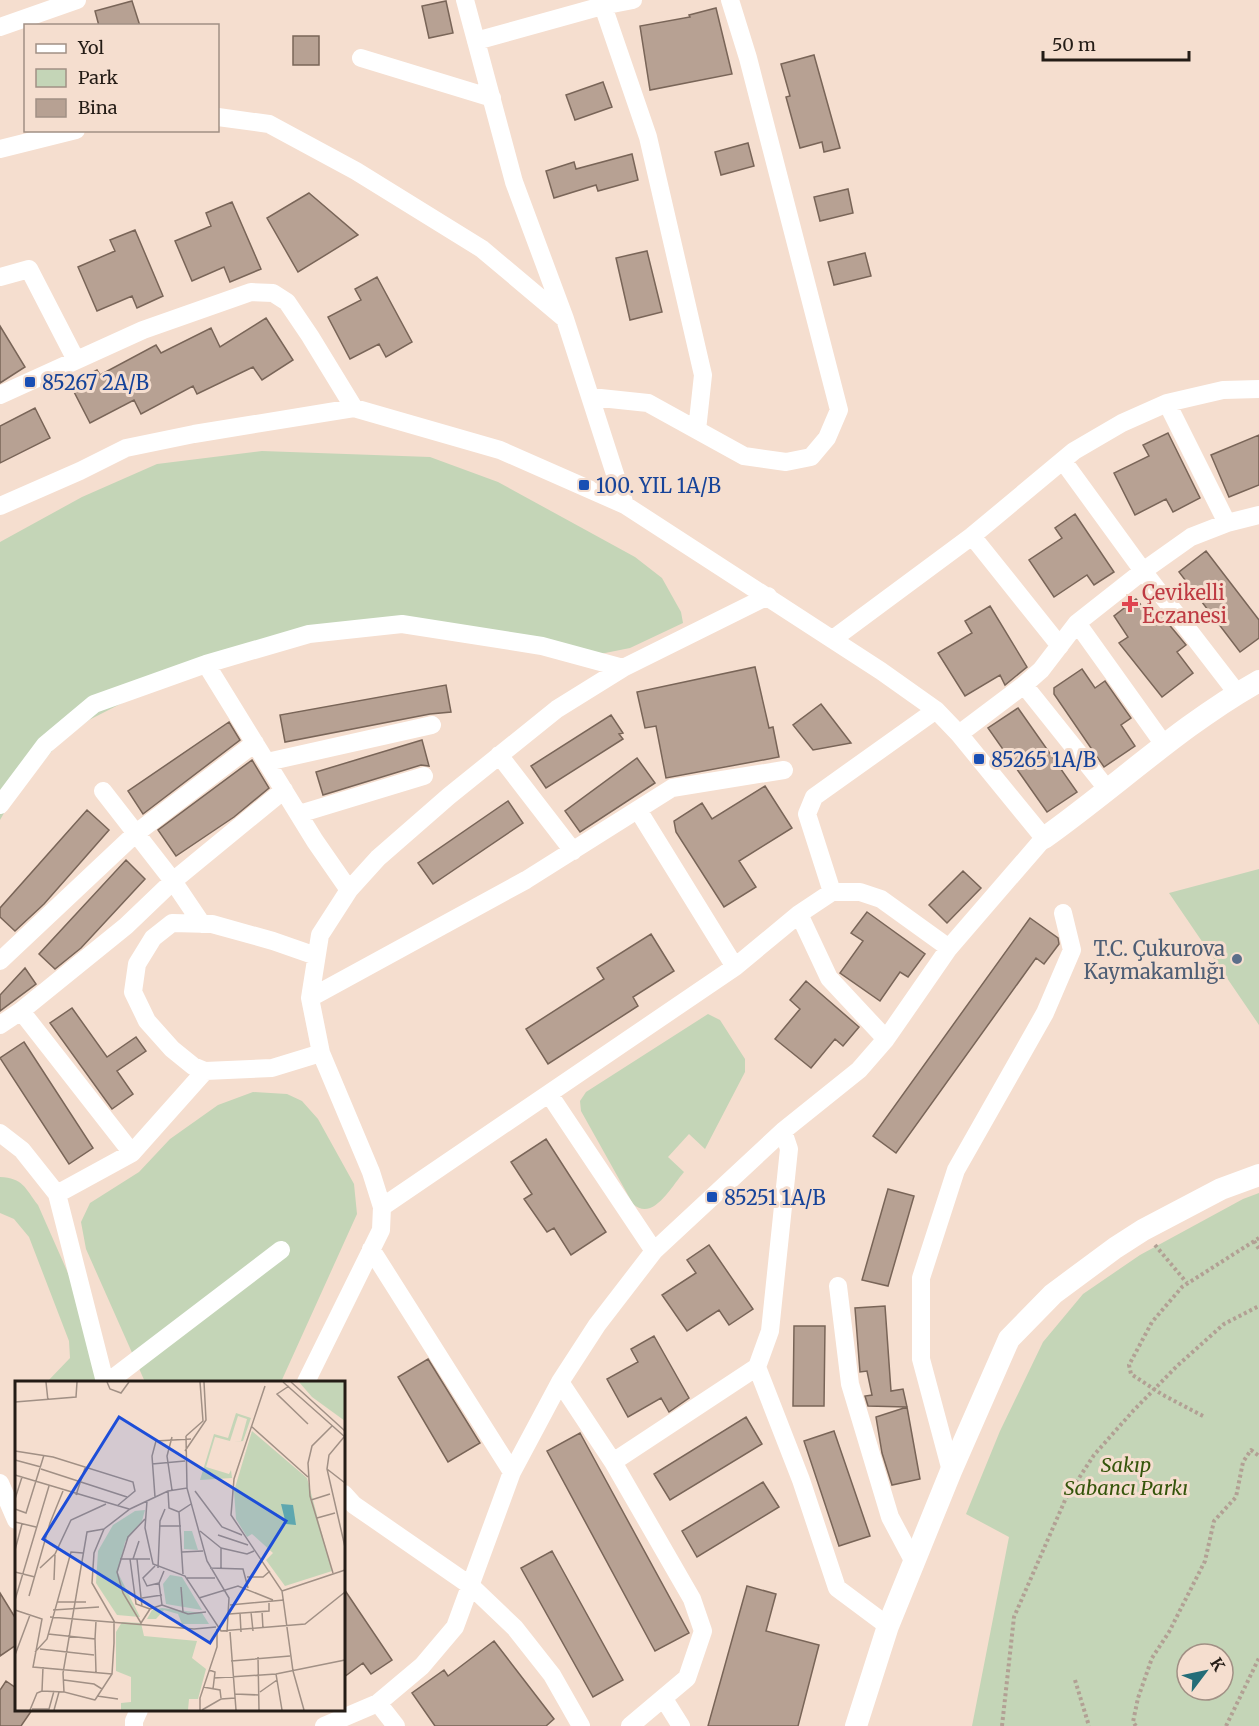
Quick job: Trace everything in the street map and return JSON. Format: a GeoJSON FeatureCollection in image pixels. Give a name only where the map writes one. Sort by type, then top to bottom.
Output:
{"type":"FeatureCollection","features":[{"type":"Feature","properties":{"kind":"street"},"geometry":{"type":"LineString","coordinates":[[0,27],[77,0]]}},
{"type":"Feature","properties":{"kind":"street"},"geometry":{"type":"LineString","coordinates":[[465,0],[514,182],[565,319],[625,505]]}},
{"type":"Feature","properties":{"kind":"street"},"geometry":{"type":"LineString","coordinates":[[476,41],[602,3],[633,0]]}},
{"type":"Feature","properties":{"kind":"street"},"geometry":{"type":"LineString","coordinates":[[591,397],[648,403],[744,456],[786,462],[811,457],[827,438],[839,410],[748,58],[730,0]]}},
{"type":"Feature","properties":{"kind":"street"},"geometry":{"type":"LineString","coordinates":[[602,3],[648,137],[703,375],[697,430]]}},
{"type":"Feature","properties":{"kind":"street"},"geometry":{"type":"LineString","coordinates":[[361,58],[492,98]]}},
{"type":"Feature","properties":{"kind":"street"},"geometry":{"type":"LineString","coordinates":[[219,117],[269,124],[356,171],[482,249],[565,319]]}},
{"type":"Feature","properties":{"kind":"street"},"geometry":{"type":"LineString","coordinates":[[0,149],[68,132]]}},
{"type":"Feature","properties":{"kind":"street"},"geometry":{"type":"LineString","coordinates":[[0,277],[29,269],[76,360]]}},
{"type":"Feature","properties":{"kind":"street"},"geometry":{"type":"LineString","coordinates":[[0,395],[190,312],[251,292],[273,294],[287,302],[354,408]]}},
{"type":"Feature","properties":{"kind":"street"},"geometry":{"type":"LineString","coordinates":[[834,639],[972,536],[1074,451],[1122,423],[1167,403],[1223,390],[1259,389]]}},
{"type":"Feature","properties":{"kind":"street"},"geometry":{"type":"LineString","coordinates":[[1167,403],[1227,523]]}},
{"type":"Feature","properties":{"kind":"street"},"geometry":{"type":"LineString","coordinates":[[0,506],[126,448],[194,434],[354,408],[500,450],[625,505],[834,639],[936,711],[959,734],[1044,838]]}},
{"type":"Feature","properties":{"kind":"street"},"geometry":{"type":"LineString","coordinates":[[1063,460],[1143,571],[1237,693]]}},
{"type":"Feature","properties":{"kind":"street"},"geometry":{"type":"LineString","coordinates":[[959,734],[1041,670],[1077,623],[1143,571],[1191,537],[1227,523],[1259,516]]}},
{"type":"Feature","properties":{"kind":"street"},"geometry":{"type":"LineString","coordinates":[[972,536],[1060,646]]}},
{"type":"Feature","properties":{"kind":"street"},"geometry":{"type":"LineString","coordinates":[[307,1381],[381,1230],[382,1207],[371,1172],[321,1053],[310,998],[320,935],[349,890],[378,858],[499,755],[557,710],[622,668],[768,596]]}},
{"type":"Feature","properties":{"kind":"street"},"geometry":{"type":"LineString","coordinates":[[1077,623],[1165,746]]}},
{"type":"Feature","properties":{"kind":"street"},"geometry":{"type":"LineString","coordinates":[[0,805],[45,746],[94,704],[206,664],[309,634],[402,624],[542,646],[622,668]]}},
{"type":"Feature","properties":{"kind":"street"},"geometry":{"type":"LineString","coordinates":[[206,664],[349,890]]}},
{"type":"Feature","properties":{"kind":"street"},"geometry":{"type":"LineString","coordinates":[[324,1726],[378,1703],[422,1665],[455,1627],[512,1472],[560,1382],[597,1325],[654,1251],[783,1131],[859,1070],[886,1038],[948,948],[1044,838],[1237,693],[1259,681]]}},
{"type":"Feature","properties":{"kind":"street"},"geometry":{"type":"LineString","coordinates":[[1024,685],[1108,790]]}},
{"type":"Feature","properties":{"kind":"street"},"geometry":{"type":"LineString","coordinates":[[832,892],[807,814],[814,797],[936,711]]}},
{"type":"Feature","properties":{"kind":"street"},"geometry":{"type":"LineString","coordinates":[[267,762],[432,725]]}},
{"type":"Feature","properties":{"kind":"street"},"geometry":{"type":"LineString","coordinates":[[0,962],[135,834],[255,743]]}},
{"type":"Feature","properties":{"kind":"street"},"geometry":{"type":"LineString","coordinates":[[499,755],[573,851]]}},
{"type":"Feature","properties":{"kind":"street"},"geometry":{"type":"LineString","coordinates":[[310,998],[516,886],[672,788],[784,770]]}},
{"type":"Feature","properties":{"kind":"street"},"geometry":{"type":"LineString","coordinates":[[299,814],[424,776]]}},
{"type":"Feature","properties":{"kind":"street"},"geometry":{"type":"LineString","coordinates":[[0,1025],[21,1011],[126,926],[172,881],[284,790]]}},
{"type":"Feature","properties":{"kind":"street"},"geometry":{"type":"LineString","coordinates":[[103,791],[202,924]]}},
{"type":"Feature","properties":{"kind":"street"},"geometry":{"type":"LineString","coordinates":[[638,810],[735,967]]}},
{"type":"Feature","properties":{"kind":"street"},"geometry":{"type":"LineString","coordinates":[[382,1207],[735,967],[799,914],[832,892],[860,892],[881,899],[948,948]]}},
{"type":"Feature","properties":{"kind":"street"},"geometry":{"type":"LineString","coordinates":[[951,1471],[921,1359],[921,1278],[956,1170],[1045,1013],[1072,950],[1063,913]]}},
{"type":"Feature","properties":{"kind":"street"},"geometry":{"type":"LineString","coordinates":[[799,914],[829,978],[886,1038]]}},
{"type":"Feature","properties":{"kind":"street"},"geometry":{"type":"LineString","coordinates":[[316,956],[212,924],[172,923],[153,938],[137,964],[133,992],[147,1021],[172,1049],[193,1066],[205,1071],[272,1068],[321,1053]]}},
{"type":"Feature","properties":{"kind":"street"},"geometry":{"type":"LineString","coordinates":[[21,1011],[132,1154]]}},
{"type":"Feature","properties":{"kind":"street"},"geometry":{"type":"LineString","coordinates":[[57,1194],[132,1154],[205,1071]]}},
{"type":"Feature","properties":{"kind":"street"},"geometry":{"type":"LineString","coordinates":[[549,1094],[654,1251]]}},
{"type":"Feature","properties":{"kind":"street"},"geometry":{"type":"LineString","coordinates":[[613,1462],[757,1367],[770,1331],[789,1149],[783,1131]]}},
{"type":"Feature","properties":{"kind":"street"},"geometry":{"type":"LineString","coordinates":[[0,1133],[22,1150],[57,1194],[105,1381]]}},
{"type":"Feature","properties":{"kind":"street"},"geometry":{"type":"LineString","coordinates":[[856,1726],[888,1626],[951,1471],[1009,1339],[1053,1294],[1115,1248],[1143,1230],[1221,1189],[1259,1175]]}},
{"type":"Feature","properties":{"kind":"street"},"geometry":{"type":"LineString","coordinates":[[371,1249],[512,1472]]}},
{"type":"Feature","properties":{"kind":"street"},"geometry":{"type":"LineString","coordinates":[[109,1381],[280,1250]]}},
{"type":"Feature","properties":{"kind":"street"},"geometry":{"type":"LineString","coordinates":[[838,1286],[849,1384],[890,1517],[915,1564]]}},
{"type":"Feature","properties":{"kind":"street"},"geometry":{"type":"LineString","coordinates":[[757,1367],[801,1480],[837,1588],[888,1626]]}},
{"type":"Feature","properties":{"kind":"street"},"geometry":{"type":"LineString","coordinates":[[560,1382],[613,1462],[692,1599],[702,1631],[687,1678],[630,1726]]}},
{"type":"Feature","properties":{"kind":"street"},"geometry":{"type":"LineString","coordinates":[[0,1483],[15,1518]]}},
{"type":"Feature","properties":{"kind":"street"},"geometry":{"type":"LineString","coordinates":[[345,1495],[354,1505],[471,1586],[515,1628],[552,1675],[581,1726]]}},
{"type":"Feature","properties":{"kind":"street"},"geometry":{"type":"LineString","coordinates":[[664,1699],[681,1726]]}},
{"type":"Feature","properties":{"kind":"street"},"geometry":{"type":"LineString","coordinates":[[378,1703],[396,1726]]}},
{"type":"Feature","properties":{"kind":"path"},"geometry":{"type":"LineString","coordinates":[[1143,1230],[1187,1283]]}},
{"type":"Feature","properties":{"kind":"path"},"geometry":{"type":"LineString","coordinates":[[1203,1416],[1131,1374],[1129,1365],[1152,1322],[1182,1287],[1259,1238]]}},
{"type":"Feature","properties":{"kind":"path"},"geometry":{"type":"LineString","coordinates":[[1254,1241],[1259,1250]]}},
{"type":"Feature","properties":{"kind":"path"},"geometry":{"type":"LineString","coordinates":[[1002,1726],[1014,1617],[1066,1498],[1094,1455],[1176,1367],[1224,1324],[1259,1306]]}},
{"type":"Feature","properties":{"kind":"path"},"geometry":{"type":"LineString","coordinates":[[1136,1726],[1133,1722],[1138,1698],[1152,1658],[1205,1561],[1214,1521],[1236,1497],[1243,1462],[1251,1450],[1259,1456]]}},
{"type":"Feature","properties":{"kind":"path"},"geometry":{"type":"LineString","coordinates":[[1226,1726],[1259,1658]]}},
{"type":"Feature","properties":{"kind":"path"},"geometry":{"type":"LineString","coordinates":[[1075,1680],[1089,1726]]}},
{"type":"Feature","properties":{"kind":"green space"},"geometry":{"type":"Polygon","coordinates":[[[262,451],[430,457],[498,482],[635,557],[662,578],[681,612],[683,623],[630,648],[595,655],[356,626],[262,652],[134,697],[89,720],[56,746],[9,804],[0,820],[0,542],[82,497],[157,464],[262,451]]]}},
{"type":"Feature","properties":{"kind":"green space","name":"T.C. Çukurova Kaymakamlığı"},"geometry":{"type":"Polygon","coordinates":[[[1259,869],[1259,1025],[1169,893],[1259,869]]]}},
{"type":"Feature","properties":{"kind":"green space"},"geometry":{"type":"Polygon","coordinates":[[[708,1014],[720,1020],[745,1059],[745,1072],[705,1149],[689,1134],[668,1157],[684,1172],[654,1206],[648,1209],[640,1208],[633,1204],[581,1111],[580,1101],[586,1092],[708,1014]]]}},
{"type":"Feature","properties":{"kind":"green space"},"geometry":{"type":"Polygon","coordinates":[[[253,1092],[287,1094],[302,1101],[318,1119],[354,1184],[357,1214],[281,1381],[145,1381],[86,1249],[81,1222],[90,1203],[139,1172],[170,1139],[218,1105],[253,1092]]]}},
{"type":"Feature","properties":{"kind":"green space"},"geometry":{"type":"Polygon","coordinates":[[[0,1177],[14,1179],[26,1189],[38,1205],[116,1381],[48,1381],[70,1358],[69,1341],[29,1237],[14,1219],[0,1213],[0,1177]]]}},
{"type":"Feature","properties":{"kind":"green space","name":"Sakıp Sabancı Parkı"},"geometry":{"type":"Polygon","coordinates":[[[1259,1193],[1259,1726],[972,1726],[1009,1537],[966,1514],[1000,1431],[1043,1342],[1083,1294],[1140,1255],[1243,1199],[1259,1193]]]}},
{"type":"Feature","properties":{"kind":"building"},"geometry":{"type":"Polygon","coordinates":[[[132,1],[139,24],[98,24],[95,11],[132,1]]]}},
{"type":"Feature","properties":{"kind":"building"},"geometry":{"type":"Polygon","coordinates":[[[446,1],[453,33],[429,38],[422,6],[446,1]]]}},
{"type":"Feature","properties":{"kind":"building"},"geometry":{"type":"Polygon","coordinates":[[[716,8],[732,74],[650,90],[640,26],[690,17],[689,15],[716,8]]]}},
{"type":"Feature","properties":{"kind":"building"},"geometry":{"type":"Polygon","coordinates":[[[293,36],[319,36],[319,65],[293,65],[293,36]]]}},
{"type":"Feature","properties":{"kind":"building"},"geometry":{"type":"Polygon","coordinates":[[[814,55],[840,148],[824,152],[822,142],[800,148],[786,97],[790,96],[781,64],[814,55]]]}},
{"type":"Feature","properties":{"kind":"building"},"geometry":{"type":"Polygon","coordinates":[[[603,82],[612,107],[575,120],[566,95],[603,82]]]}},
{"type":"Feature","properties":{"kind":"building"},"geometry":{"type":"Polygon","coordinates":[[[748,143],[754,166],[721,175],[715,152],[748,143]]]}},
{"type":"Feature","properties":{"kind":"building"},"geometry":{"type":"Polygon","coordinates":[[[632,154],[638,180],[598,191],[596,185],[554,198],[546,171],[574,162],[576,169],[632,154]]]}},
{"type":"Feature","properties":{"kind":"building"},"geometry":{"type":"Polygon","coordinates":[[[848,189],[853,213],[820,221],[814,197],[848,189]]]}},
{"type":"Feature","properties":{"kind":"building"},"geometry":{"type":"Polygon","coordinates":[[[309,193],[358,235],[298,272],[267,218],[309,193]]]}},
{"type":"Feature","properties":{"kind":"building"},"geometry":{"type":"Polygon","coordinates":[[[232,202],[261,269],[230,282],[224,267],[192,281],[175,241],[211,226],[206,213],[232,202]]]}},
{"type":"Feature","properties":{"kind":"building"},"geometry":{"type":"Polygon","coordinates":[[[135,230],[163,296],[137,308],[132,296],[97,311],[78,267],[115,251],[110,240],[135,230]]]}},
{"type":"Feature","properties":{"kind":"building"},"geometry":{"type":"Polygon","coordinates":[[[647,251],[662,312],[630,320],[616,258],[647,251]]]}},
{"type":"Feature","properties":{"kind":"building"},"geometry":{"type":"Polygon","coordinates":[[[865,253],[871,276],[834,285],[828,262],[865,253]]]}},
{"type":"Feature","properties":{"kind":"building"},"geometry":{"type":"Polygon","coordinates":[[[377,277],[412,342],[386,357],[379,344],[350,359],[328,317],[361,300],[355,289],[377,277]]]}},
{"type":"Feature","properties":{"kind":"building"},"geometry":{"type":"Polygon","coordinates":[[[266,318],[293,360],[262,380],[253,367],[197,394],[193,386],[141,414],[134,400],[90,423],[70,384],[97,370],[100,375],[156,345],[161,353],[211,328],[220,347],[266,318]]]}},
{"type":"Feature","properties":{"kind":"building"},"geometry":{"type":"Polygon","coordinates":[[[0,326],[25,367],[0,383],[0,326]]]}},
{"type":"Feature","properties":{"kind":"building"},"geometry":{"type":"Polygon","coordinates":[[[35,408],[50,438],[0,463],[0,426],[35,408]]]}},
{"type":"Feature","properties":{"kind":"building"},"geometry":{"type":"Polygon","coordinates":[[[1168,433],[1200,498],[1173,512],[1166,499],[1135,515],[1114,473],[1149,456],[1143,445],[1168,433]]]}},
{"type":"Feature","properties":{"kind":"building"},"geometry":{"type":"Polygon","coordinates":[[[1259,435],[1259,485],[1229,497],[1211,455],[1259,435]]]}},
{"type":"Feature","properties":{"kind":"building"},"geometry":{"type":"Polygon","coordinates":[[[1075,514],[1114,572],[1094,585],[1087,575],[1054,597],[1029,560],[1062,538],[1055,528],[1075,514]]]}},
{"type":"Feature","properties":{"kind":"building"},"geometry":{"type":"Polygon","coordinates":[[[1206,551],[1259,620],[1259,638],[1240,652],[1179,572],[1206,551]]]}},
{"type":"Feature","properties":{"kind":"building"},"geometry":{"type":"Polygon","coordinates":[[[1136,599],[1150,616],[1157,610],[1186,645],[1177,652],[1193,673],[1162,697],[1119,643],[1128,637],[1114,616],[1136,599]]]}},
{"type":"Feature","properties":{"kind":"building"},"geometry":{"type":"Polygon","coordinates":[[[990,606],[1027,667],[1005,685],[1000,675],[965,696],[938,653],[972,633],[965,621],[990,606]]]}},
{"type":"Feature","properties":{"kind":"building"},"geometry":{"type":"Polygon","coordinates":[[[755,667],[769,728],[773,727],[779,757],[666,778],[656,726],[645,728],[637,692],[755,667]]]}},
{"type":"Feature","properties":{"kind":"building"},"geometry":{"type":"Polygon","coordinates":[[[1082,669],[1095,688],[1105,681],[1131,718],[1121,725],[1135,746],[1104,767],[1054,694],[1054,688],[1082,669]]]}},
{"type":"Feature","properties":{"kind":"building"},"geometry":{"type":"Polygon","coordinates":[[[446,685],[451,712],[285,742],[280,715],[446,685]]]}},
{"type":"Feature","properties":{"kind":"building"},"geometry":{"type":"Polygon","coordinates":[[[821,704],[851,743],[813,750],[793,725],[821,704]]]}},
{"type":"Feature","properties":{"kind":"building"},"geometry":{"type":"Polygon","coordinates":[[[1018,708],[1077,792],[1047,812],[988,728],[1018,708]]]}},
{"type":"Feature","properties":{"kind":"building"},"geometry":{"type":"Polygon","coordinates":[[[611,715],[623,733],[619,734],[623,739],[546,788],[531,766],[611,715]]]}},
{"type":"Feature","properties":{"kind":"building"},"geometry":{"type":"Polygon","coordinates":[[[229,722],[240,740],[143,814],[128,791],[229,722]]]}},
{"type":"Feature","properties":{"kind":"building"},"geometry":{"type":"Polygon","coordinates":[[[422,740],[429,766],[421,765],[323,795],[316,772],[422,740]]]}},
{"type":"Feature","properties":{"kind":"building"},"geometry":{"type":"Polygon","coordinates":[[[637,758],[655,783],[580,832],[565,811],[637,758]]]}},
{"type":"Feature","properties":{"kind":"building"},"geometry":{"type":"Polygon","coordinates":[[[252,760],[269,788],[234,817],[176,856],[158,830],[252,760]]]}},
{"type":"Feature","properties":{"kind":"building"},"geometry":{"type":"Polygon","coordinates":[[[765,786],[792,828],[739,861],[756,887],[724,907],[676,832],[674,821],[702,803],[712,819],[765,786]]]}},
{"type":"Feature","properties":{"kind":"building"},"geometry":{"type":"Polygon","coordinates":[[[508,801],[523,823],[433,884],[418,863],[508,801]]]}},
{"type":"Feature","properties":{"kind":"building"},"geometry":{"type":"Polygon","coordinates":[[[87,810],[109,830],[44,904],[15,931],[0,917],[0,908],[87,810]]]}},
{"type":"Feature","properties":{"kind":"building"},"geometry":{"type":"Polygon","coordinates":[[[126,860],[145,879],[81,948],[55,969],[39,954],[126,860]]]}},
{"type":"Feature","properties":{"kind":"building"},"geometry":{"type":"Polygon","coordinates":[[[963,871],[981,888],[947,923],[929,905],[963,871]]]}},
{"type":"Feature","properties":{"kind":"building"},"geometry":{"type":"Polygon","coordinates":[[[867,912],[925,954],[908,977],[900,972],[880,1001],[840,973],[863,941],[851,933],[867,912]]]}},
{"type":"Feature","properties":{"kind":"building"},"geometry":{"type":"Polygon","coordinates":[[[1030,918],[1058,938],[1059,944],[1044,964],[1036,958],[896,1153],[873,1136],[1030,918]]]}},
{"type":"Feature","properties":{"kind":"building"},"geometry":{"type":"Polygon","coordinates":[[[651,934],[674,971],[633,997],[638,1006],[548,1064],[526,1029],[604,979],[597,968],[651,934]]]}},
{"type":"Feature","properties":{"kind":"building"},"geometry":{"type":"Polygon","coordinates":[[[25,968],[36,984],[0,1011],[0,995],[25,968]]]}},
{"type":"Feature","properties":{"kind":"building"},"geometry":{"type":"Polygon","coordinates":[[[806,981],[859,1027],[843,1046],[835,1039],[811,1068],[775,1039],[800,1009],[790,1000],[806,981]]]}},
{"type":"Feature","properties":{"kind":"building"},"geometry":{"type":"Polygon","coordinates":[[[72,1008],[107,1057],[136,1037],[146,1051],[117,1071],[133,1094],[112,1109],[50,1023],[72,1008]]]}},
{"type":"Feature","properties":{"kind":"building"},"geometry":{"type":"Polygon","coordinates":[[[24,1042],[93,1148],[69,1164],[0,1058],[24,1042]]]}},
{"type":"Feature","properties":{"kind":"building"},"geometry":{"type":"Polygon","coordinates":[[[546,1139],[606,1232],[571,1255],[554,1228],[547,1232],[524,1199],[532,1194],[511,1162],[546,1139]]]}},
{"type":"Feature","properties":{"kind":"building"},"geometry":{"type":"Polygon","coordinates":[[[888,1189],[914,1196],[888,1286],[862,1280],[888,1189]]]}},
{"type":"Feature","properties":{"kind":"building"},"geometry":{"type":"Polygon","coordinates":[[[709,1245],[753,1309],[729,1325],[719,1310],[687,1331],[662,1295],[696,1273],[687,1260],[709,1245]]]}},
{"type":"Feature","properties":{"kind":"building"},"geometry":{"type":"Polygon","coordinates":[[[885,1306],[891,1391],[903,1389],[907,1407],[868,1406],[865,1396],[872,1395],[867,1371],[860,1372],[855,1308],[885,1306]]]}},
{"type":"Feature","properties":{"kind":"building"},"geometry":{"type":"Polygon","coordinates":[[[794,1326],[825,1326],[824,1406],[793,1406],[794,1326]]]}},
{"type":"Feature","properties":{"kind":"building"},"geometry":{"type":"Polygon","coordinates":[[[654,1336],[689,1398],[669,1412],[661,1398],[628,1417],[607,1379],[638,1362],[631,1349],[654,1336]]]}},
{"type":"Feature","properties":{"kind":"building"},"geometry":{"type":"Polygon","coordinates":[[[428,1359],[480,1443],[448,1462],[398,1377],[428,1359]]]}},
{"type":"Feature","properties":{"kind":"building"},"geometry":{"type":"Polygon","coordinates":[[[907,1407],[920,1479],[892,1485],[882,1453],[876,1417],[907,1407]]]}},
{"type":"Feature","properties":{"kind":"building"},"geometry":{"type":"Polygon","coordinates":[[[746,1417],[762,1444],[670,1500],[654,1474],[746,1417]]]}},
{"type":"Feature","properties":{"kind":"building"},"geometry":{"type":"Polygon","coordinates":[[[834,1431],[870,1536],[839,1546],[804,1441],[834,1431]]]}},
{"type":"Feature","properties":{"kind":"building"},"geometry":{"type":"Polygon","coordinates":[[[580,1433],[689,1633],[655,1651],[547,1451],[580,1433]]]}},
{"type":"Feature","properties":{"kind":"building"},"geometry":{"type":"Polygon","coordinates":[[[763,1482],[779,1507],[697,1557],[682,1531],[763,1482]]]}},
{"type":"Feature","properties":{"kind":"building"},"geometry":{"type":"Polygon","coordinates":[[[552,1551],[623,1680],[593,1697],[521,1568],[552,1551]]]}},
{"type":"Feature","properties":{"kind":"building"},"geometry":{"type":"Polygon","coordinates":[[[747,1586],[776,1594],[766,1631],[819,1645],[798,1726],[708,1726],[747,1586]]]}},
{"type":"Feature","properties":{"kind":"building"},"geometry":{"type":"Polygon","coordinates":[[[345,1590],[392,1660],[371,1674],[363,1663],[345,1676],[345,1590]]]}},
{"type":"Feature","properties":{"kind":"building"},"geometry":{"type":"Polygon","coordinates":[[[0,1593],[15,1617],[15,1646],[0,1656],[0,1593]]]}},
{"type":"Feature","properties":{"kind":"building"},"geometry":{"type":"Polygon","coordinates":[[[494,1641],[554,1719],[546,1726],[435,1726],[412,1693],[444,1670],[448,1676],[494,1641]]]}},
{"type":"Feature","properties":{"kind":"building"},"geometry":{"type":"Polygon","coordinates":[[[6,1681],[15,1687],[15,1711],[31,1711],[21,1726],[0,1726],[0,1690],[6,1681]]]}},
{"type":"Feature","properties":{"kind":"place","name":"85267 2A/B"},"geometry":{"type":"Point","coordinates":[30,382]}},
{"type":"Feature","properties":{"kind":"place","name":"100. YIL 1A/B"},"geometry":{"type":"Point","coordinates":[584,485]}},
{"type":"Feature","properties":{"kind":"place","name":"Çevikelli Eczanesi"},"geometry":{"type":"Point","coordinates":[1130,604]}},
{"type":"Feature","properties":{"kind":"place","name":"85265 1A/B"},"geometry":{"type":"Point","coordinates":[979,759]}},
{"type":"Feature","properties":{"kind":"place","name":"T.C. Çukurova Kaymakamlığı"},"geometry":{"type":"Point","coordinates":[1237,959]}},
{"type":"Feature","properties":{"kind":"place","name":"85251 1A/B"},"geometry":{"type":"Point","coordinates":[712,1197]}}]}
